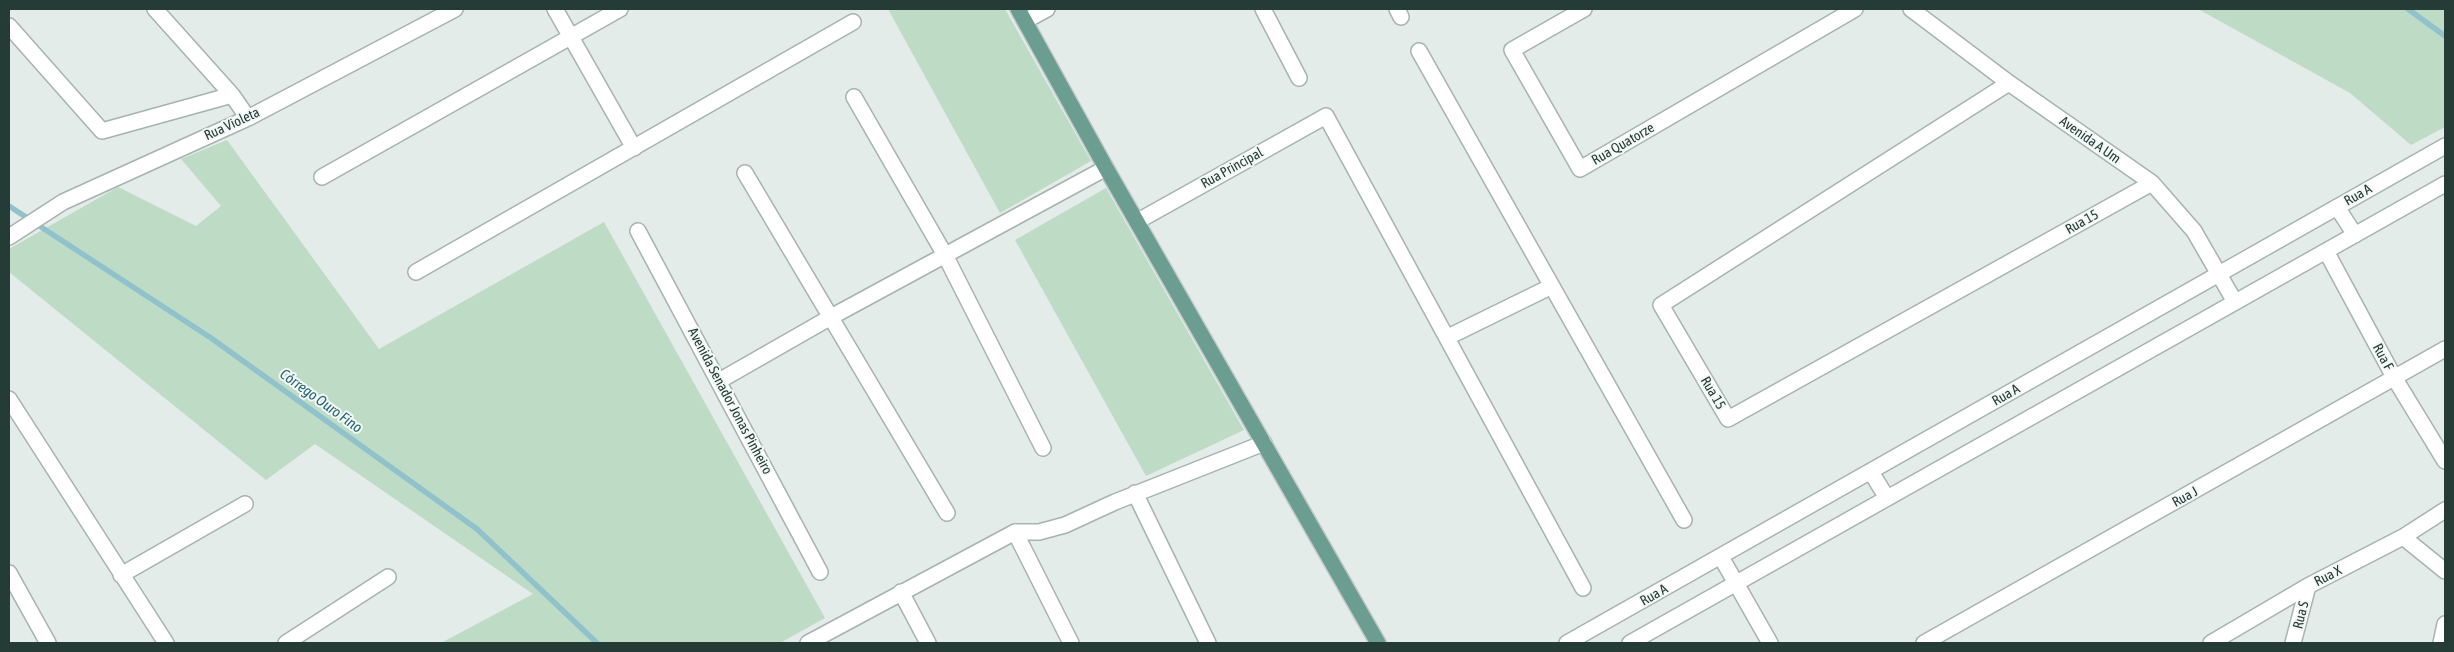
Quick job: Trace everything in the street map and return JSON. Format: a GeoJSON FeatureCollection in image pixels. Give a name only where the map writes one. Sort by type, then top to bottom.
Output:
{"type":"FeatureCollection","features":[{"type":"Feature","properties":{"kind":"main road"},"geometry":{"type":"LineString","coordinates":[[1022,15],[1106,168],[1378,643]]}},
{"type":"Feature","properties":{"kind":"street"},"geometry":{"type":"LineString","coordinates":[[155,9],[232,95],[248,118]]}},
{"type":"Feature","properties":{"kind":"street","name":"Rua Violeta"},"geometry":{"type":"LineString","coordinates":[[9,237],[63,202],[248,118],[454,9]]}},
{"type":"Feature","properties":{"kind":"street"},"geometry":{"type":"LineString","coordinates":[[555,9],[634,148]]}},
{"type":"Feature","properties":{"kind":"street"},"geometry":{"type":"LineString","coordinates":[[322,177],[620,9]]}},
{"type":"Feature","properties":{"kind":"street"},"geometry":{"type":"LineString","coordinates":[[1022,15],[1047,9]]}},
{"type":"Feature","properties":{"kind":"street"},"geometry":{"type":"LineString","coordinates":[[1264,9],[1298,78]]}},
{"type":"Feature","properties":{"kind":"street","name":"Rua Quatorze"},"geometry":{"type":"LineString","coordinates":[[1584,9],[1512,50],[1580,169],[1855,9]]}},
{"type":"Feature","properties":{"kind":"street","name":"Avenida A Um"},"geometry":{"type":"LineString","coordinates":[[1911,9],[2009,83],[2152,183],[2194,231],[2235,302]]}},
{"type":"Feature","properties":{"kind":"street"},"geometry":{"type":"LineString","coordinates":[[416,272],[853,22]]}},
{"type":"Feature","properties":{"kind":"street"},"geometry":{"type":"LineString","coordinates":[[9,26],[102,131],[232,95]]}},
{"type":"Feature","properties":{"kind":"street"},"geometry":{"type":"LineString","coordinates":[[1419,51],[1684,520]]}},
{"type":"Feature","properties":{"kind":"street","name":"Rua 15"},"geometry":{"type":"LineString","coordinates":[[2009,83],[1661,305],[1728,419],[2152,183]]}},
{"type":"Feature","properties":{"kind":"street"},"geometry":{"type":"LineString","coordinates":[[854,97],[945,255],[1043,448]]}},
{"type":"Feature","properties":{"kind":"street","name":"Rua Principal"},"geometry":{"type":"LineString","coordinates":[[1138,221],[1326,116],[1448,337]]}},
{"type":"Feature","properties":{"kind":"street","name":"Rua A"},"geometry":{"type":"LineString","coordinates":[[1566,643],[1722,557],[2445,146]]}},
{"type":"Feature","properties":{"kind":"street"},"geometry":{"type":"LineString","coordinates":[[720,381],[831,317],[1106,168]]}},
{"type":"Feature","properties":{"kind":"street"},"geometry":{"type":"LineString","coordinates":[[745,172],[947,513]]}},
{"type":"Feature","properties":{"kind":"street"},"geometry":{"type":"LineString","coordinates":[[1630,643],[2445,184]]}},
{"type":"Feature","properties":{"kind":"street"},"geometry":{"type":"LineString","coordinates":[[2337,207],[2355,235]]}},
{"type":"Feature","properties":{"kind":"street","name":"Avenida Senador Jonas Pinheiro"},"geometry":{"type":"LineString","coordinates":[[638,231],[720,381],[820,572]]}},
{"type":"Feature","properties":{"kind":"street","name":"Rua F"},"geometry":{"type":"LineString","coordinates":[[2326,251],[2395,379],[2445,461]]}},
{"type":"Feature","properties":{"kind":"street"},"geometry":{"type":"LineString","coordinates":[[1552,286],[1448,337],[1583,588]]}},
{"type":"Feature","properties":{"kind":"street","name":"Rua J"},"geometry":{"type":"LineString","coordinates":[[1924,643],[2395,379],[2445,349]]}},
{"type":"Feature","properties":{"kind":"street"},"geometry":{"type":"LineString","coordinates":[[9,399],[166,643]]}},
{"type":"Feature","properties":{"kind":"street"},"geometry":{"type":"LineString","coordinates":[[808,643],[1015,532],[1039,532],[1065,525],[1135,494],[1264,443]]}},
{"type":"Feature","properties":{"kind":"street"},"geometry":{"type":"LineString","coordinates":[[1871,472],[1887,498]]}},
{"type":"Feature","properties":{"kind":"street"},"geometry":{"type":"LineString","coordinates":[[1135,494],[1208,643]]}},
{"type":"Feature","properties":{"kind":"street"},"geometry":{"type":"LineString","coordinates":[[121,575],[245,504]]}},
{"type":"Feature","properties":{"kind":"street","name":"Rua X"},"geometry":{"type":"LineString","coordinates":[[2211,643],[2308,586],[2403,537],[2445,510]]}},
{"type":"Feature","properties":{"kind":"street"},"geometry":{"type":"LineString","coordinates":[[1015,532],[1071,643]]}},
{"type":"Feature","properties":{"kind":"street"},"geometry":{"type":"LineString","coordinates":[[2403,537],[2445,571]]}},
{"type":"Feature","properties":{"kind":"street"},"geometry":{"type":"LineString","coordinates":[[1722,557],[1770,643]]}},
{"type":"Feature","properties":{"kind":"street"},"geometry":{"type":"LineString","coordinates":[[9,573],[48,643]]}},
{"type":"Feature","properties":{"kind":"street"},"geometry":{"type":"LineString","coordinates":[[286,643],[388,577]]}},
{"type":"Feature","properties":{"kind":"street","name":"Rua S"},"geometry":{"type":"LineString","coordinates":[[2293,643],[2308,586]]}},
{"type":"Feature","properties":{"kind":"street"},"geometry":{"type":"LineString","coordinates":[[901,592],[928,643]]}},
{"type":"Feature","properties":{"kind":"street"},"geometry":{"type":"LineString","coordinates":[[2440,643],[2445,624]]}},
{"type":"Feature","properties":{"kind":"green space"},"geometry":{"type":"Polygon","coordinates":[[[888,9],[1005,9],[1091,161],[1000,213],[888,9]]]}},
{"type":"Feature","properties":{"kind":"green space"},"geometry":{"type":"Polygon","coordinates":[[[2198,9],[2445,9],[2445,127],[2411,145],[2350,93],[2198,9]]]}},
{"type":"Feature","properties":{"kind":"green space"},"geometry":{"type":"Polygon","coordinates":[[[227,140],[379,349],[604,222],[825,618],[780,643],[441,643],[533,594],[315,444],[266,480],[9,272],[9,249],[118,187],[196,226],[221,206],[181,159],[227,140]]]}},
{"type":"Feature","properties":{"kind":"green space"},"geometry":{"type":"Polygon","coordinates":[[[1106,188],[1244,430],[1146,476],[1015,240],[1106,188]]]}},
{"type":"Feature","properties":{"kind":"waterway"},"geometry":{"type":"LineString","coordinates":[[2408,9],[2445,36]]}},
{"type":"Feature","properties":{"kind":"waterway","name":"Córrego Ouro Fino"},"geometry":{"type":"LineString","coordinates":[[9,206],[211,338],[477,529],[597,643]]}}]}
